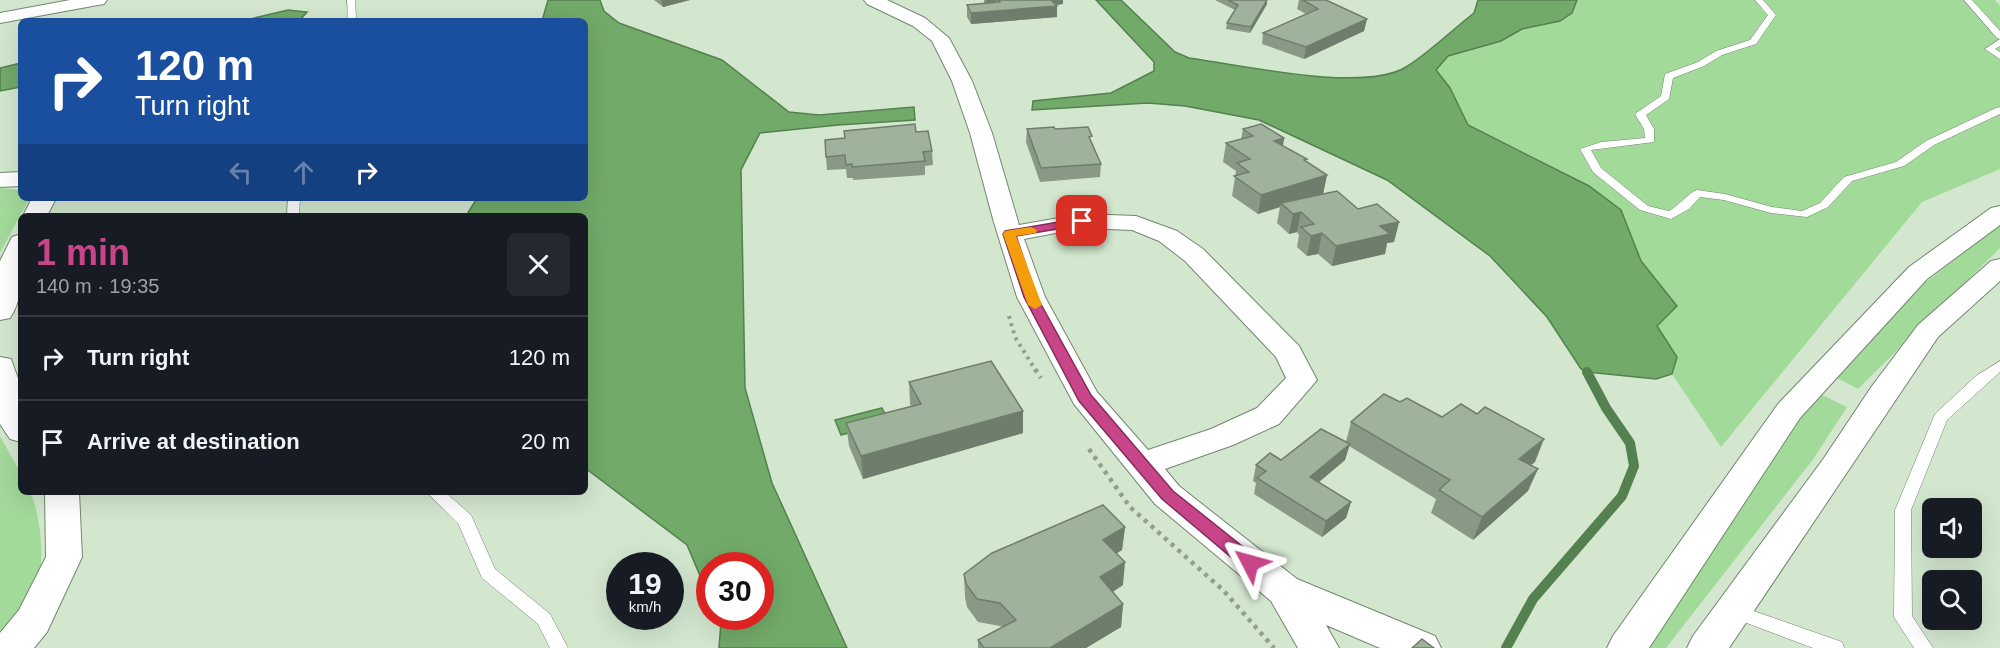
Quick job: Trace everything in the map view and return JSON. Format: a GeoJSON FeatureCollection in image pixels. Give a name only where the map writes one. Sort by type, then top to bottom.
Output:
{"type":"FeatureCollection","features":[{"type":"Feature","properties":{"kind":"street"},"geometry":{"type":"LineString","coordinates":[[0,18],[98,0]]}},
{"type":"Feature","properties":{"kind":"street"},"geometry":{"type":"LineString","coordinates":[[873,0],[919,22],[940,38],[962,81],[981,133],[1031,297],[1084,398],[1167,495],[1284,590],[1421,648]]}},
{"type":"Feature","properties":{"kind":"street"},"geometry":{"type":"LineString","coordinates":[[0,180],[18,179]]}},
{"type":"Feature","properties":{"kind":"street"},"geometry":{"type":"LineString","coordinates":[[1628,648],[1789,411],[1918,273],[2000,213]]}},
{"type":"Feature","properties":{"kind":"street"},"geometry":{"type":"LineString","coordinates":[[1010,234],[1082,221],[1136,223],[1168,236],[1194,255],[1288,353],[1302,380],[1268,416],[1222,437],[1142,465]]}},
{"type":"Feature","properties":{"kind":"street"},"geometry":{"type":"LineString","coordinates":[[0,312],[18,248]]}},
{"type":"Feature","properties":{"kind":"street"},"geometry":{"type":"LineString","coordinates":[[1707,648],[1928,331],[2000,267]]}},
{"type":"Feature","properties":{"kind":"street"},"geometry":{"type":"LineString","coordinates":[[0,366],[18,427]]}},
{"type":"Feature","properties":{"kind":"street"},"geometry":{"type":"LineString","coordinates":[[11,648],[33,621],[64,558],[62,495]]}},
{"type":"Feature","properties":{"kind":"street"},"geometry":{"type":"LineString","coordinates":[[1284,590],[1319,648]]}},
{"type":"Feature","properties":{"kind":"lane"},"geometry":{"type":"LineString","coordinates":[[351,0],[352,18]]}},
{"type":"Feature","properties":{"kind":"lane"},"geometry":{"type":"LineString","coordinates":[[1759,0],[1772,15],[1753,42],[1719,53],[1701,64],[1668,76],[1666,97],[1640,114],[1649,129],[1650,140],[1629,144],[1601,143],[1585,149],[1598,170],[1644,208],[1671,215],[1685,207],[1697,193],[1803,215],[1824,205],[1848,179],[1900,164],[1930,142],[2000,110]]}},
{"type":"Feature","properties":{"kind":"lane"},"geometry":{"type":"LineString","coordinates":[[1968,0],[2000,36]]}},
{"type":"Feature","properties":{"kind":"lane"},"geometry":{"type":"LineString","coordinates":[[2000,42],[1989,49],[2000,56]]}},
{"type":"Feature","properties":{"kind":"lane"},"geometry":{"type":"LineString","coordinates":[[1924,648],[1903,617],[1903,510],[1940,418],[1981,379],[2000,365]]}},
{"type":"Feature","properties":{"kind":"lane"},"geometry":{"type":"LineString","coordinates":[[437,495],[465,519],[488,573],[544,619],[559,648]]}},
{"type":"Feature","properties":{"kind":"lane"},"geometry":{"type":"LineString","coordinates":[[1732,610],[1834,648]]}},
{"type":"Feature","properties":{"kind":"shaded area"},"geometry":{"type":"Polygon","coordinates":[[[548,0],[600,0],[604,11],[619,23],[722,60],[789,112],[819,115],[914,107],[915,120],[760,133],[741,170],[745,388],[772,483],[847,648],[719,648],[720,630],[774,630],[774,552],[696,552],[696,566],[687,545],[588,470],[588,213],[468,213],[475,201],[588,201],[588,18],[543,18],[548,0]]]}},
{"type":"Feature","properties":{"kind":"shaded area"},"geometry":{"type":"Polygon","coordinates":[[[1096,0],[1121,0],[1175,52],[1189,58],[1301,75],[1362,78],[1387,74],[1415,61],[1474,13],[1478,0],[1577,0],[1572,13],[1560,21],[1522,29],[1501,41],[1448,56],[1436,70],[1450,88],[1468,125],[1589,186],[1621,210],[1641,261],[1677,306],[1657,326],[1677,357],[1672,374],[1656,379],[1587,372],[1581,369],[1547,317],[1490,256],[1387,180],[1259,120],[1185,106],[1148,103],[1032,110],[1033,101],[1111,93],[1154,71],[1154,62],[1096,0]]]}},
{"type":"Feature","properties":{"kind":"shaded area"},"geometry":{"type":"Polygon","coordinates":[[[1577,0],[1995,0],[2000,6],[2000,169],[1922,202],[1721,447],[1672,374],[1677,356],[1657,326],[1677,305],[1641,261],[1621,210],[1589,186],[1468,125],[1450,88],[1435,70],[1448,56],[1501,41],[1522,29],[1560,21],[1572,13],[1577,0]]]}},
{"type":"Feature","properties":{"kind":"shaded area"},"geometry":{"type":"Polygon","coordinates":[[[288,10],[307,12],[302,18],[255,18],[288,10]]]}},
{"type":"Feature","properties":{"kind":"shaded area"},"geometry":{"type":"Polygon","coordinates":[[[18,64],[18,88],[0,91],[0,68],[18,64]]]}},
{"type":"Feature","properties":{"kind":"shaded area"},"geometry":{"type":"Polygon","coordinates":[[[0,188],[18,190],[18,201],[28,201],[21,213],[18,213],[18,219],[0,253],[0,188]]]}},
{"type":"Feature","properties":{"kind":"shaded area"},"geometry":{"type":"Polygon","coordinates":[[[2000,224],[2000,248],[1858,389],[1837,378],[1921,286],[2000,224]]]}},
{"type":"Feature","properties":{"kind":"shaded area"},"geometry":{"type":"Polygon","coordinates":[[[1818,393],[1847,407],[1814,458],[1666,648],[1643,648],[1818,393]]]}},
{"type":"Feature","properties":{"kind":"shaded area"},"geometry":{"type":"Polygon","coordinates":[[[882,408],[889,422],[841,435],[835,420],[882,408]]]}},
{"type":"Feature","properties":{"kind":"shaded area"},"geometry":{"type":"Polygon","coordinates":[[[0,436],[18,469],[18,495],[31,495],[34,501],[39,524],[41,563],[37,583],[0,642],[0,436]]]}},
{"type":"Feature","properties":{"kind":"building"},"geometry":{"type":"Polygon","coordinates":[[[998,0],[1051,0],[1057,6],[971,13],[967,5],[1000,2],[998,0]]]}},
{"type":"Feature","properties":{"kind":"building"},"geometry":{"type":"Polygon","coordinates":[[[1228,0],[1267,0],[1251,27],[1227,23],[1238,5],[1228,0]]]}},
{"type":"Feature","properties":{"kind":"building"},"geometry":{"type":"Polygon","coordinates":[[[1303,0],[1326,0],[1367,19],[1306,47],[1263,33],[1318,9],[1303,0]]]}},
{"type":"Feature","properties":{"kind":"building"},"geometry":{"type":"Polygon","coordinates":[[[915,124],[916,132],[928,131],[932,151],[923,152],[925,161],[852,167],[852,164],[846,165],[845,155],[826,157],[825,140],[845,138],[844,131],[915,124]]]}},
{"type":"Feature","properties":{"kind":"building"},"geometry":{"type":"Polygon","coordinates":[[[1261,124],[1284,138],[1274,141],[1307,159],[1304,160],[1327,175],[1261,195],[1234,176],[1249,172],[1237,163],[1250,159],[1226,143],[1253,136],[1243,129],[1261,124]]]}},
{"type":"Feature","properties":{"kind":"building"},"geometry":{"type":"Polygon","coordinates":[[[1054,127],[1055,129],[1088,127],[1092,136],[1089,137],[1101,164],[1041,168],[1027,129],[1054,127]]]}},
{"type":"Feature","properties":{"kind":"building"},"geometry":{"type":"Polygon","coordinates":[[[1337,191],[1358,209],[1377,204],[1399,222],[1380,226],[1390,234],[1336,246],[1322,233],[1311,236],[1301,227],[1314,224],[1301,212],[1293,214],[1281,203],[1337,191]]]}},
{"type":"Feature","properties":{"kind":"building"},"geometry":{"type":"Polygon","coordinates":[[[991,361],[1023,411],[861,456],[846,423],[921,404],[909,382],[991,361]]]}},
{"type":"Feature","properties":{"kind":"building"},"geometry":{"type":"Polygon","coordinates":[[[1384,394],[1400,402],[1407,398],[1442,417],[1461,404],[1477,414],[1485,407],[1544,439],[1519,459],[1538,469],[1482,517],[1439,490],[1450,480],[1351,422],[1384,394]]]}},
{"type":"Feature","properties":{"kind":"building"},"geometry":{"type":"Polygon","coordinates":[[[1321,429],[1350,444],[1310,477],[1351,502],[1326,521],[1257,478],[1266,471],[1256,465],[1270,453],[1281,460],[1321,429]]]}},
{"type":"Feature","properties":{"kind":"building"},"geometry":{"type":"Polygon","coordinates":[[[1103,505],[1125,527],[1103,540],[1125,562],[1100,577],[1123,604],[1050,648],[984,648],[978,640],[1016,620],[1000,603],[977,599],[966,584],[964,574],[992,553],[1103,505]]]}},
{"type":"Feature","properties":{"kind":"building"},"geometry":{"type":"Polygon","coordinates":[[[1422,639],[1434,648],[1412,648],[1422,639]]]}},
{"type":"Feature","properties":{"kind":"waterway"},"geometry":{"type":"LineString","coordinates":[[1506,648],[1533,599],[1622,496],[1634,466],[1630,443],[1606,408],[1587,372]]}},
{"type":"Feature","properties":{"kind":"slow traffic"},"geometry":{"type":"LineString","coordinates":[[1031,230],[1010,234],[1035,305]]}},
{"type":"Feature","properties":{"kind":"route"},"geometry":{"type":"LineString","coordinates":[[1082,221],[1010,234],[1031,297],[1084,398],[1167,495],[1250,563]]}}]}
